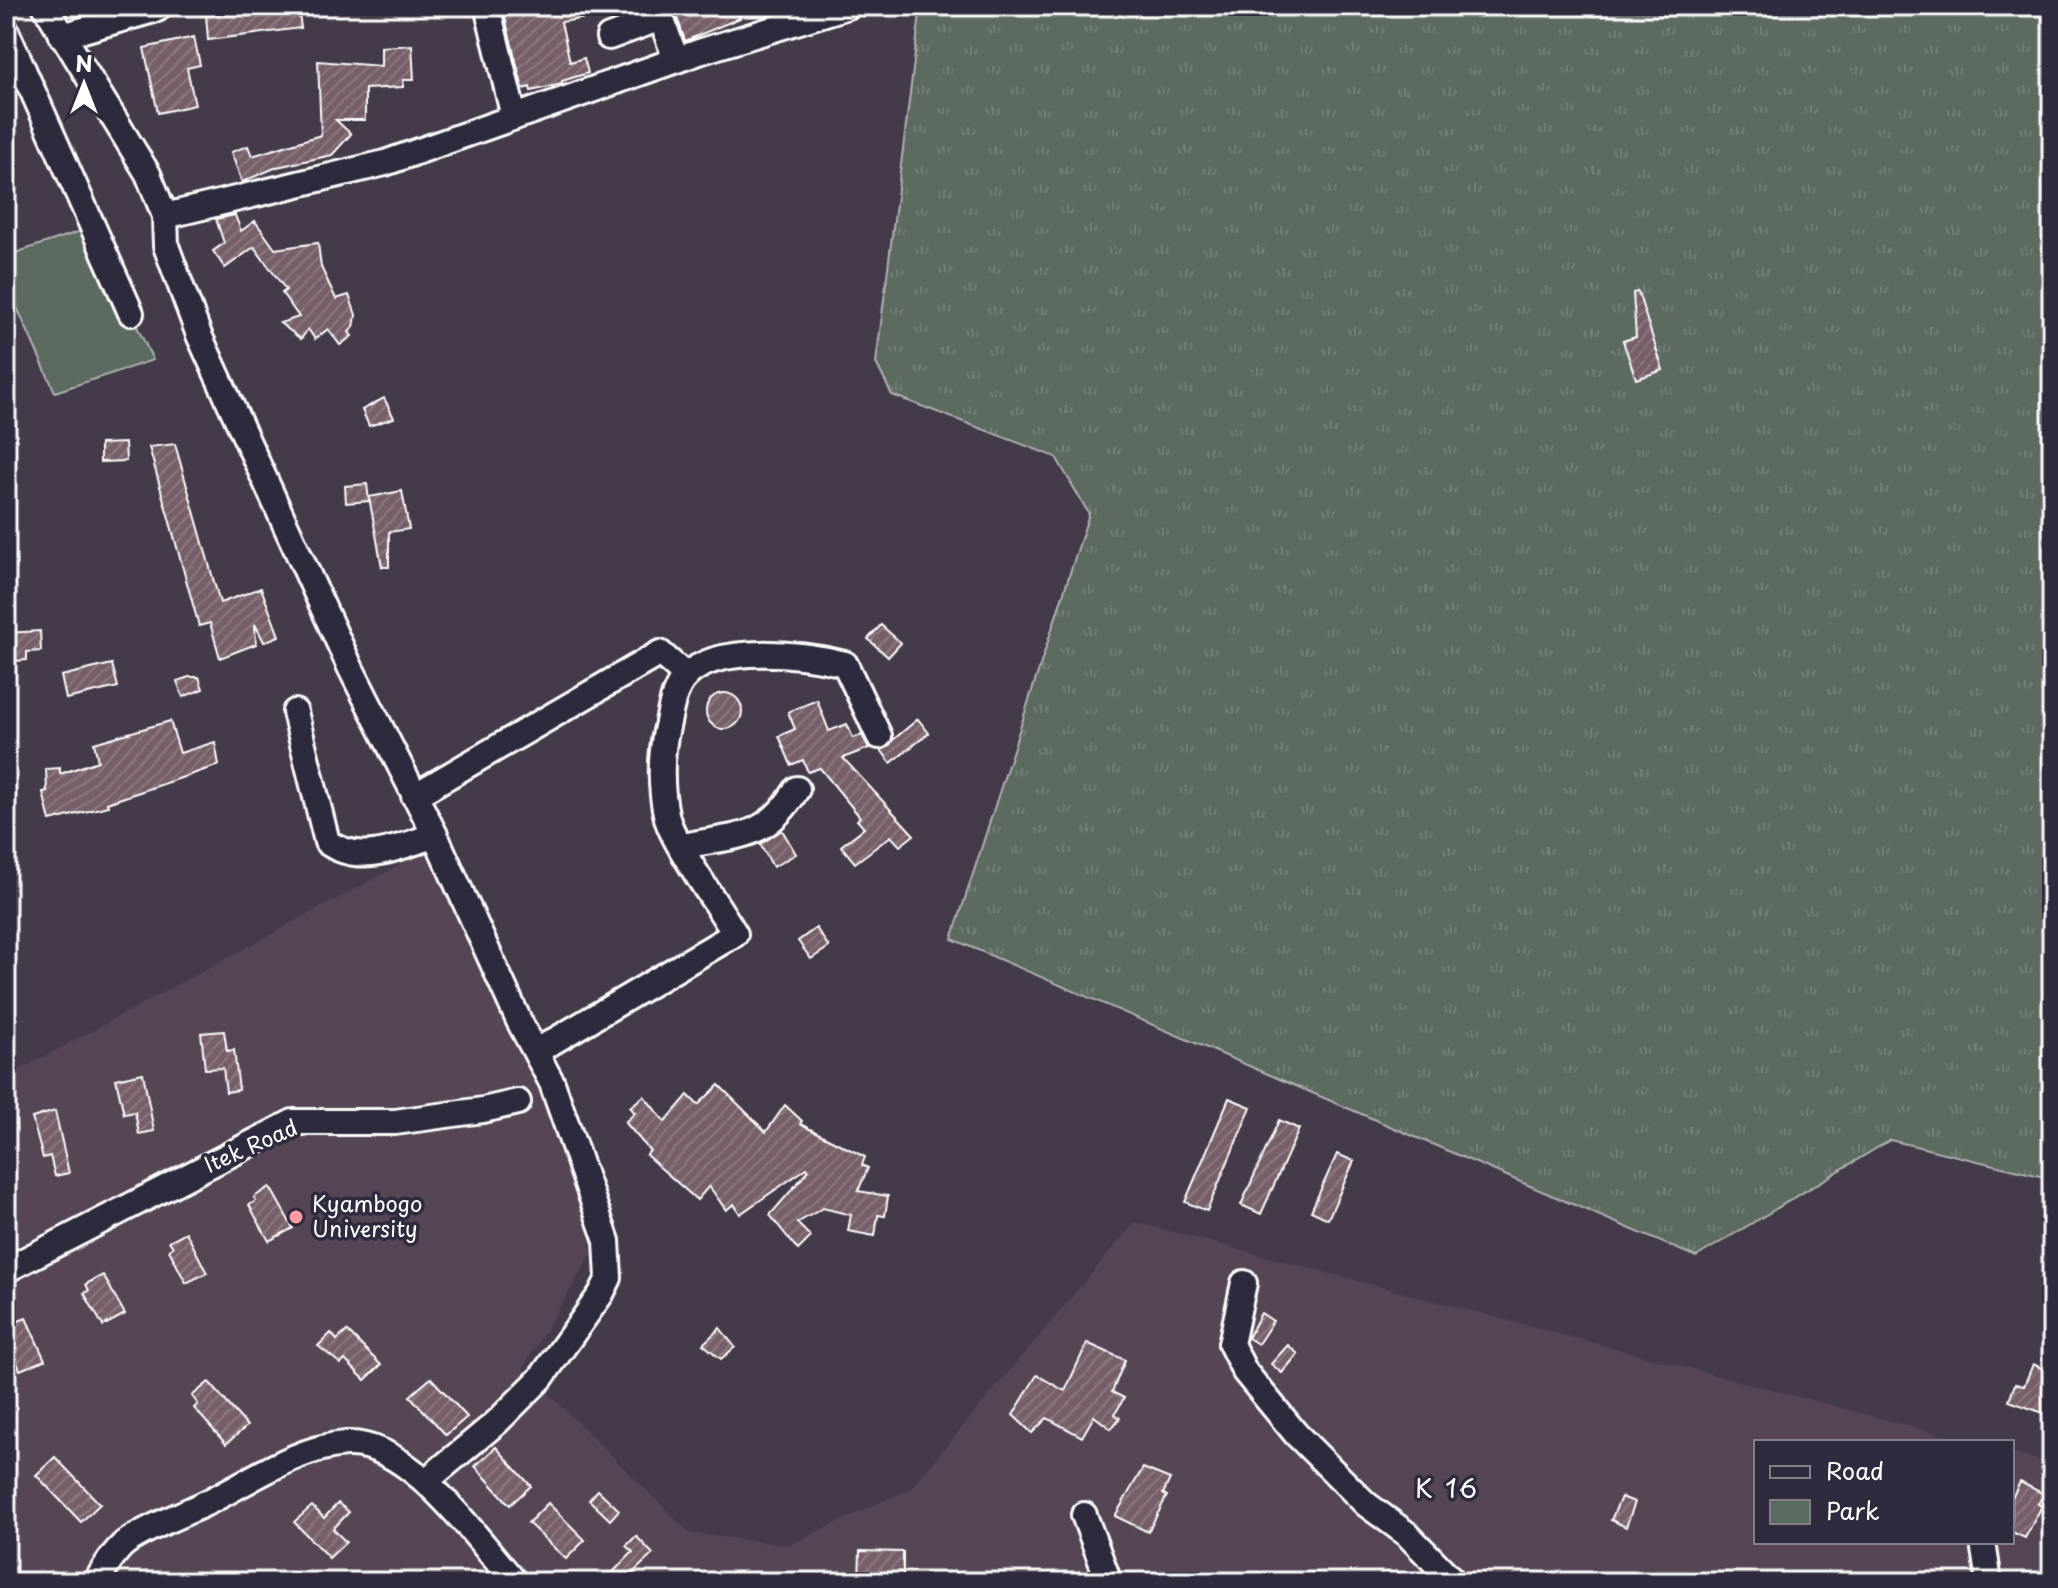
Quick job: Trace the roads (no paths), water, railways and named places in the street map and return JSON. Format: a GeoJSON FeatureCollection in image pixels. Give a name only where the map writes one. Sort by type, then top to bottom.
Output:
{"type":"FeatureCollection","features":[{"type":"Feature","properties":{"kind":"street"},"geometry":{"type":"LineString","coordinates":[[45,6],[129,139],[165,216],[164,238],[199,335],[351,669],[435,835],[519,1021],[552,1083],[607,1241],[609,1278],[541,1378],[497,1422],[426,1481]]}},
{"type":"Feature","properties":{"kind":"street"},"geometry":{"type":"LineString","coordinates":[[487,6],[514,117]]}},
{"type":"Feature","properties":{"kind":"street"},"geometry":{"type":"LineString","coordinates":[[165,216],[385,163],[819,10],[848,6]]}},
{"type":"Feature","properties":{"kind":"street"},"geometry":{"type":"LineString","coordinates":[[62,36],[157,9]]}},
{"type":"Feature","properties":{"kind":"street"},"geometry":{"type":"LineString","coordinates":[[609,37],[659,12],[676,60]]}},
{"type":"Feature","properties":{"kind":"street"},"geometry":{"type":"LineString","coordinates":[[6,31],[131,313]]}},
{"type":"Feature","properties":{"kind":"street"},"geometry":{"type":"LineString","coordinates":[[414,796],[660,653],[686,676]]}},
{"type":"Feature","properties":{"kind":"street"},"geometry":{"type":"LineString","coordinates":[[537,1051],[735,934],[668,821],[662,784],[664,737],[674,695],[686,676],[706,663],[734,656],[766,654],[845,664],[879,736]]}},
{"type":"Feature","properties":{"kind":"street"},"geometry":{"type":"LineString","coordinates":[[295,712],[327,842],[339,851],[359,856],[435,835]]}},
{"type":"Feature","properties":{"kind":"street"},"geometry":{"type":"LineString","coordinates":[[683,846],[759,830],[784,811],[797,789]]}},
{"type":"Feature","properties":{"kind":"street","name":"Itek Road"},"geometry":{"type":"LineString","coordinates":[[6,1270],[293,1122],[395,1122],[518,1102]]}},
{"type":"Feature","properties":{"kind":"street"},"geometry":{"type":"LineString","coordinates":[[1244,1283],[1231,1344],[1245,1372],[1296,1434],[1366,1504],[1407,1534],[1454,1582]]}},
{"type":"Feature","properties":{"kind":"street"},"geometry":{"type":"LineString","coordinates":[[96,1582],[125,1543],[274,1468],[322,1449],[348,1444],[374,1447],[401,1459],[426,1481],[515,1582]]}},
{"type":"Feature","properties":{"kind":"street"},"geometry":{"type":"LineString","coordinates":[[1084,1515],[1109,1582]]}},
{"type":"Feature","properties":{"kind":"street"},"geometry":{"type":"LineString","coordinates":[[1983,1544],[1989,1582]]}},
{"type":"Feature","properties":{"kind":"place","name":"Kyambogo University"},"geometry":{"type":"Point","coordinates":[296,1217]}},
{"type":"Feature","properties":{"kind":"district","name":"K 16"},"geometry":{"type":"Point","coordinates":[1447,1489]}}]}
